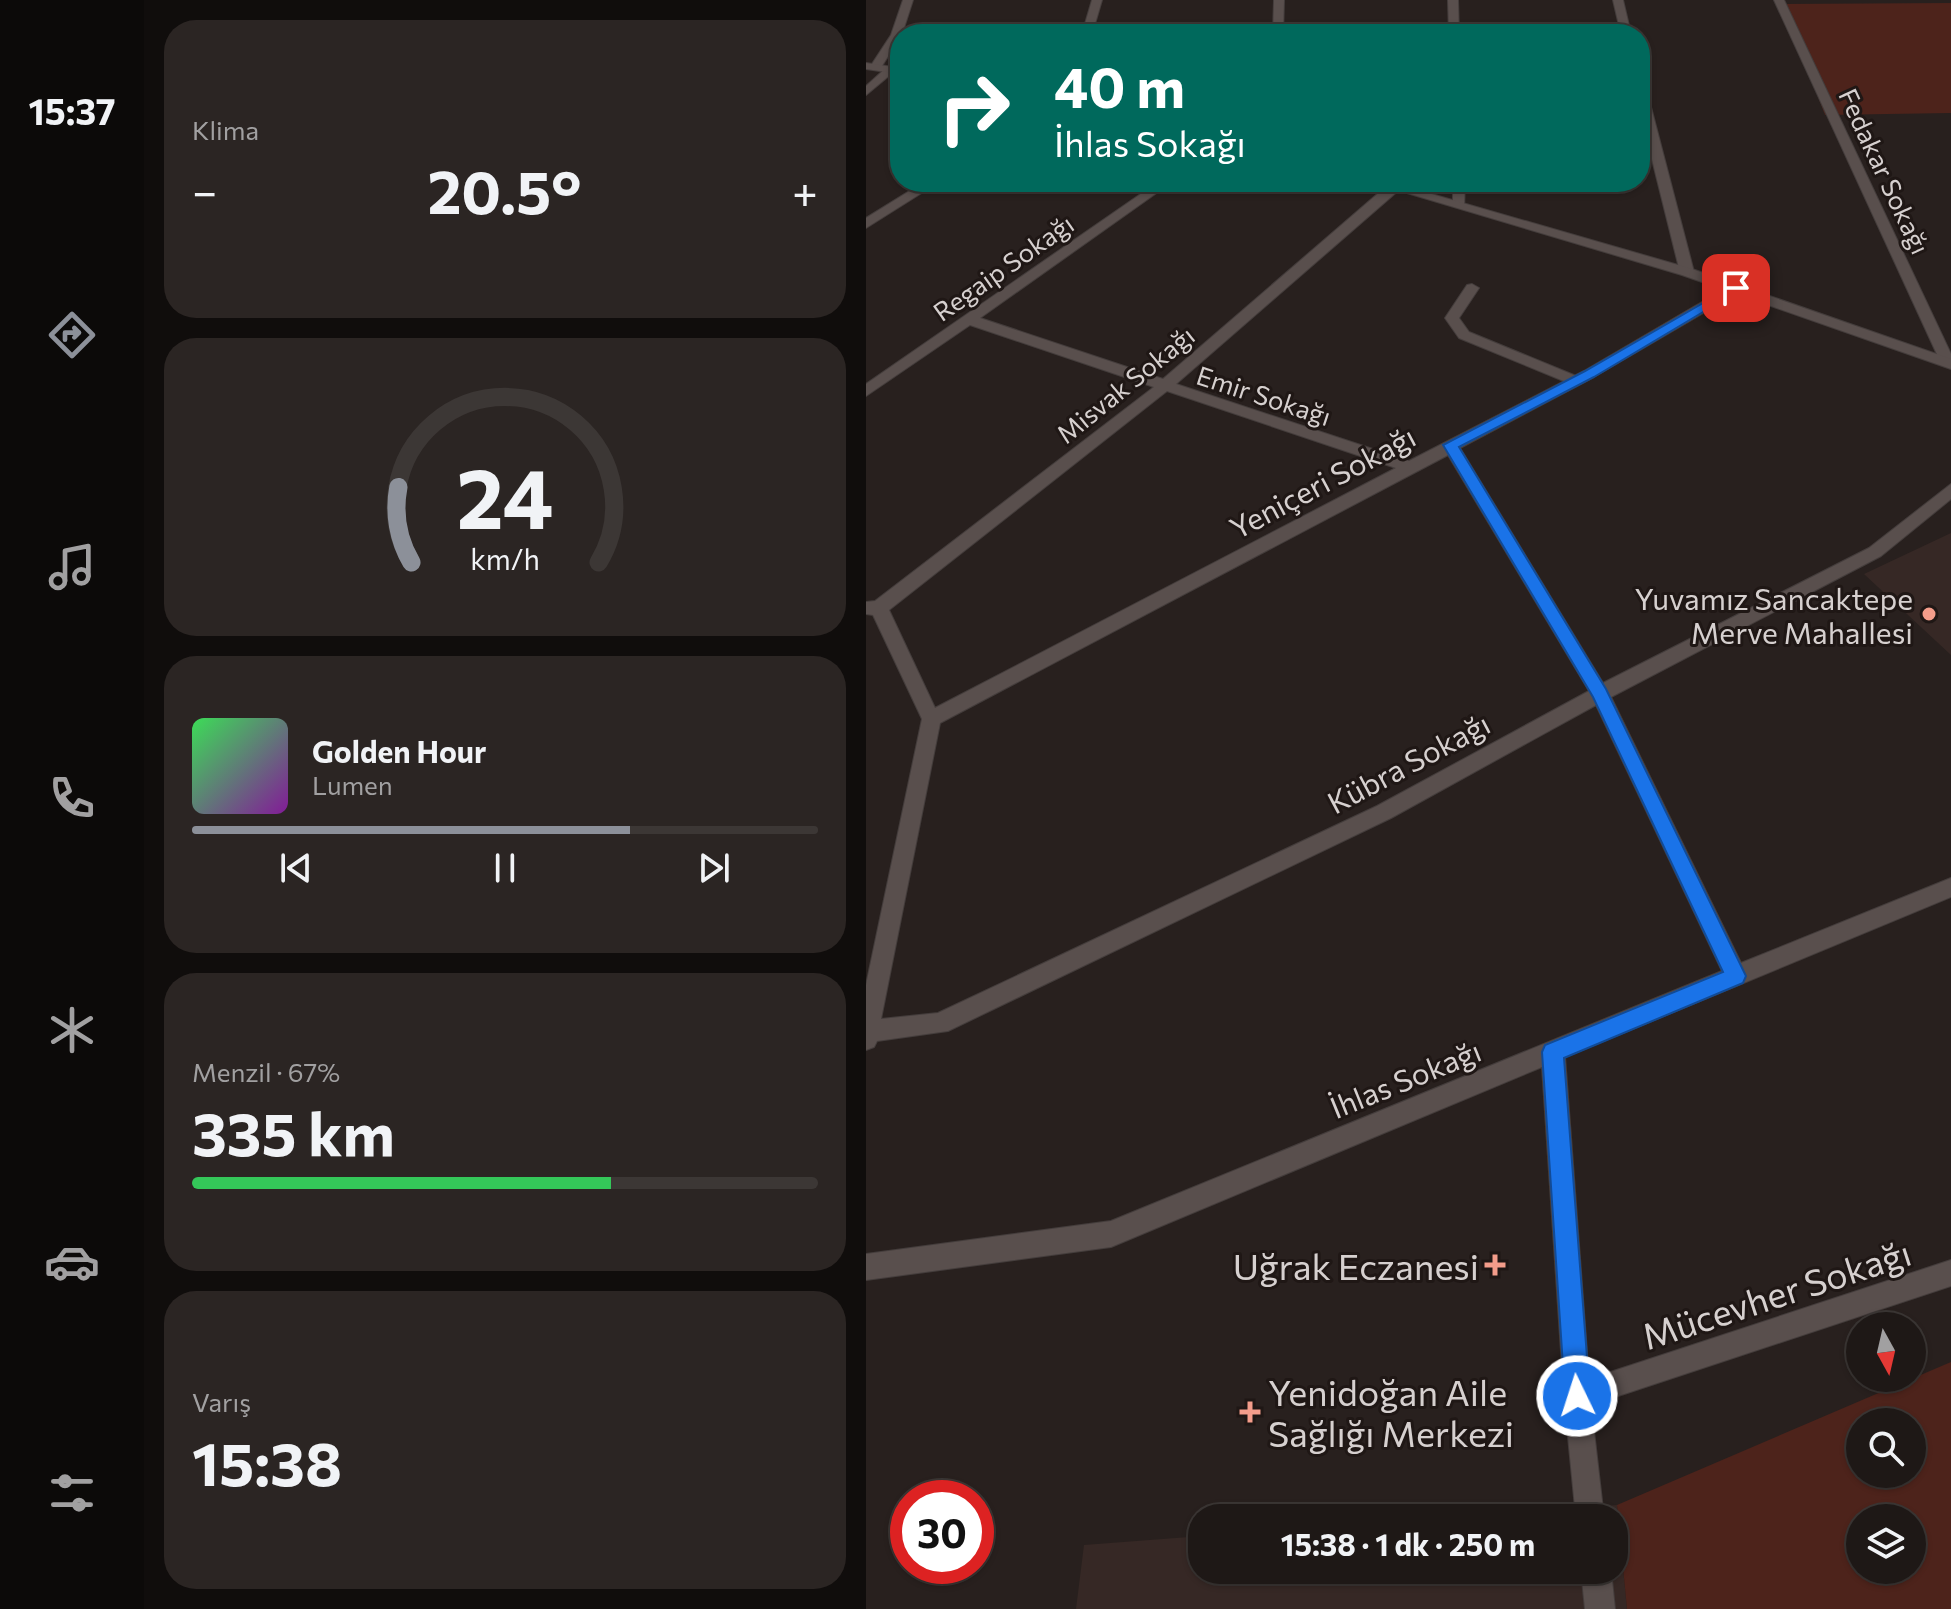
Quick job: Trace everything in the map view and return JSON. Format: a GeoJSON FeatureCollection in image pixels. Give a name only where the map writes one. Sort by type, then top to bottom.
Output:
{"type":"FeatureCollection","features":[{"type":"Feature","properties":{"kind":"street"},"geometry":{"type":"LineString","coordinates":[[900,24],[908,0]]}},
{"type":"Feature","properties":{"kind":"street"},"geometry":{"type":"LineString","coordinates":[[1090,24],[1097,0]]}},
{"type":"Feature","properties":{"kind":"street"},"geometry":{"type":"LineString","coordinates":[[1278,24],[1279,0]]}},
{"type":"Feature","properties":{"kind":"street"},"geometry":{"type":"LineString","coordinates":[[1453,0],[1454,24]]}},
{"type":"Feature","properties":{"kind":"street"},"geometry":{"type":"LineString","coordinates":[[1618,0],[1624,24]]}},
{"type":"Feature","properties":{"kind":"street","name":"Fedakar Sokağı"},"geometry":{"type":"LineString","coordinates":[[1779,0],[1950,364]]}},
{"type":"Feature","properties":{"kind":"street"},"geometry":{"type":"LineString","coordinates":[[871,67],[890,43]]}},
{"type":"Feature","properties":{"kind":"street"},"geometry":{"type":"LineString","coordinates":[[866,92],[890,74]]}},
{"type":"Feature","properties":{"kind":"street"},"geometry":{"type":"LineString","coordinates":[[1650,127],[1687,272]]}},
{"type":"Feature","properties":{"kind":"street"},"geometry":{"type":"LineString","coordinates":[[866,224],[917,192]]}},
{"type":"Feature","properties":{"kind":"street","name":"Regaip Sokağı"},"geometry":{"type":"LineString","coordinates":[[866,391],[1152,192]]}},
{"type":"Feature","properties":{"kind":"street","name":"Misvak Sokağı"},"geometry":{"type":"LineString","coordinates":[[872,608],[1163,387],[1388,192]]}},
{"type":"Feature","properties":{"kind":"street"},"geometry":{"type":"LineString","coordinates":[[1412,192],[1687,272],[1950,364]]}},
{"type":"Feature","properties":{"kind":"street"},"geometry":{"type":"LineString","coordinates":[[1459,192],[1459,205]]}},
{"type":"Feature","properties":{"kind":"street"},"geometry":{"type":"LineString","coordinates":[[1472,288],[1452,318],[1464,335],[1576,381]]}},
{"type":"Feature","properties":{"kind":"street","name":"Yeniçeri Sokağı"},"geometry":{"type":"LineString","coordinates":[[931,719],[1576,381],[1736,288]]}},
{"type":"Feature","properties":{"kind":"street","name":"Emir Sokağı"},"geometry":{"type":"LineString","coordinates":[[970,320],[1409,467]]}},
{"type":"Feature","properties":{"kind":"street"},"geometry":{"type":"LineString","coordinates":[[1450,445],[1600,694],[1736,976]]}},
{"type":"Feature","properties":{"kind":"street","name":"Kübra Sokağı"},"geometry":{"type":"LineString","coordinates":[[867,1035],[940,1023],[1384,812],[1600,694],[1875,552],[1951,490]]}},
{"type":"Feature","properties":{"kind":"street"},"geometry":{"type":"LineString","coordinates":[[867,1035],[931,719],[872,608]]}},
{"type":"Feature","properties":{"kind":"street","name":"İhlas Sokağı"},"geometry":{"type":"LineString","coordinates":[[866,1267],[1111,1234],[1951,887]]}},
{"type":"Feature","properties":{"kind":"street"},"geometry":{"type":"LineString","coordinates":[[1553,1052],[1577,1396],[1589,1504]]}},
{"type":"Feature","properties":{"kind":"street","name":"Mücevher Sokağı"},"geometry":{"type":"LineString","coordinates":[[1577,1396],[1951,1273]]}},
{"type":"Feature","properties":{"kind":"street"},"geometry":{"type":"LineString","coordinates":[[1597,1584],[1600,1609]]}},
{"type":"Feature","properties":{"kind":"shaded area"},"geometry":{"type":"Polygon","coordinates":[[[1951,3],[1951,113],[1825,115],[1782,4],[1951,3]]]}},
{"type":"Feature","properties":{"kind":"shaded area","name":"Yuvamız Sancaktepe Merve Mahallesi"},"geometry":{"type":"Polygon","coordinates":[[[1951,533],[1951,655],[1864,574],[1951,533]]]}},
{"type":"Feature","properties":{"kind":"shaded area"},"geometry":{"type":"Polygon","coordinates":[[[1951,1362],[1951,1609],[1627,1609],[1625,1584],[1628,1584],[1628,1504],[1619,1504],[1881,1392],[1926,1392],[1926,1373],[1951,1362]]]}},
{"type":"Feature","properties":{"kind":"shaded area"},"geometry":{"type":"Polygon","coordinates":[[[1188,1537],[1188,1584],[1625,1584],[1627,1609],[1076,1609],[1084,1545],[1188,1537]]]}},
{"type":"Feature","properties":{"kind":"place","name":"Yuvamız Sancaktepe Merve Mahallesi"},"geometry":{"type":"Point","coordinates":[1929,614]}},
{"type":"Feature","properties":{"kind":"place","name":"Uğrak Eczanesi"},"geometry":{"type":"Point","coordinates":[1495,1265]}},
{"type":"Feature","properties":{"kind":"place","name":"Yenidoğan Aile Sağlığı Merkezi"},"geometry":{"type":"Point","coordinates":[1250,1412]}},
{"type":"Feature","properties":{"kind":"route"},"geometry":{"type":"LineString","coordinates":[[1577,1396],[1553,1052],[1736,976],[1600,694],[1450,445],[1589,374],[1736,288]]}}]}
